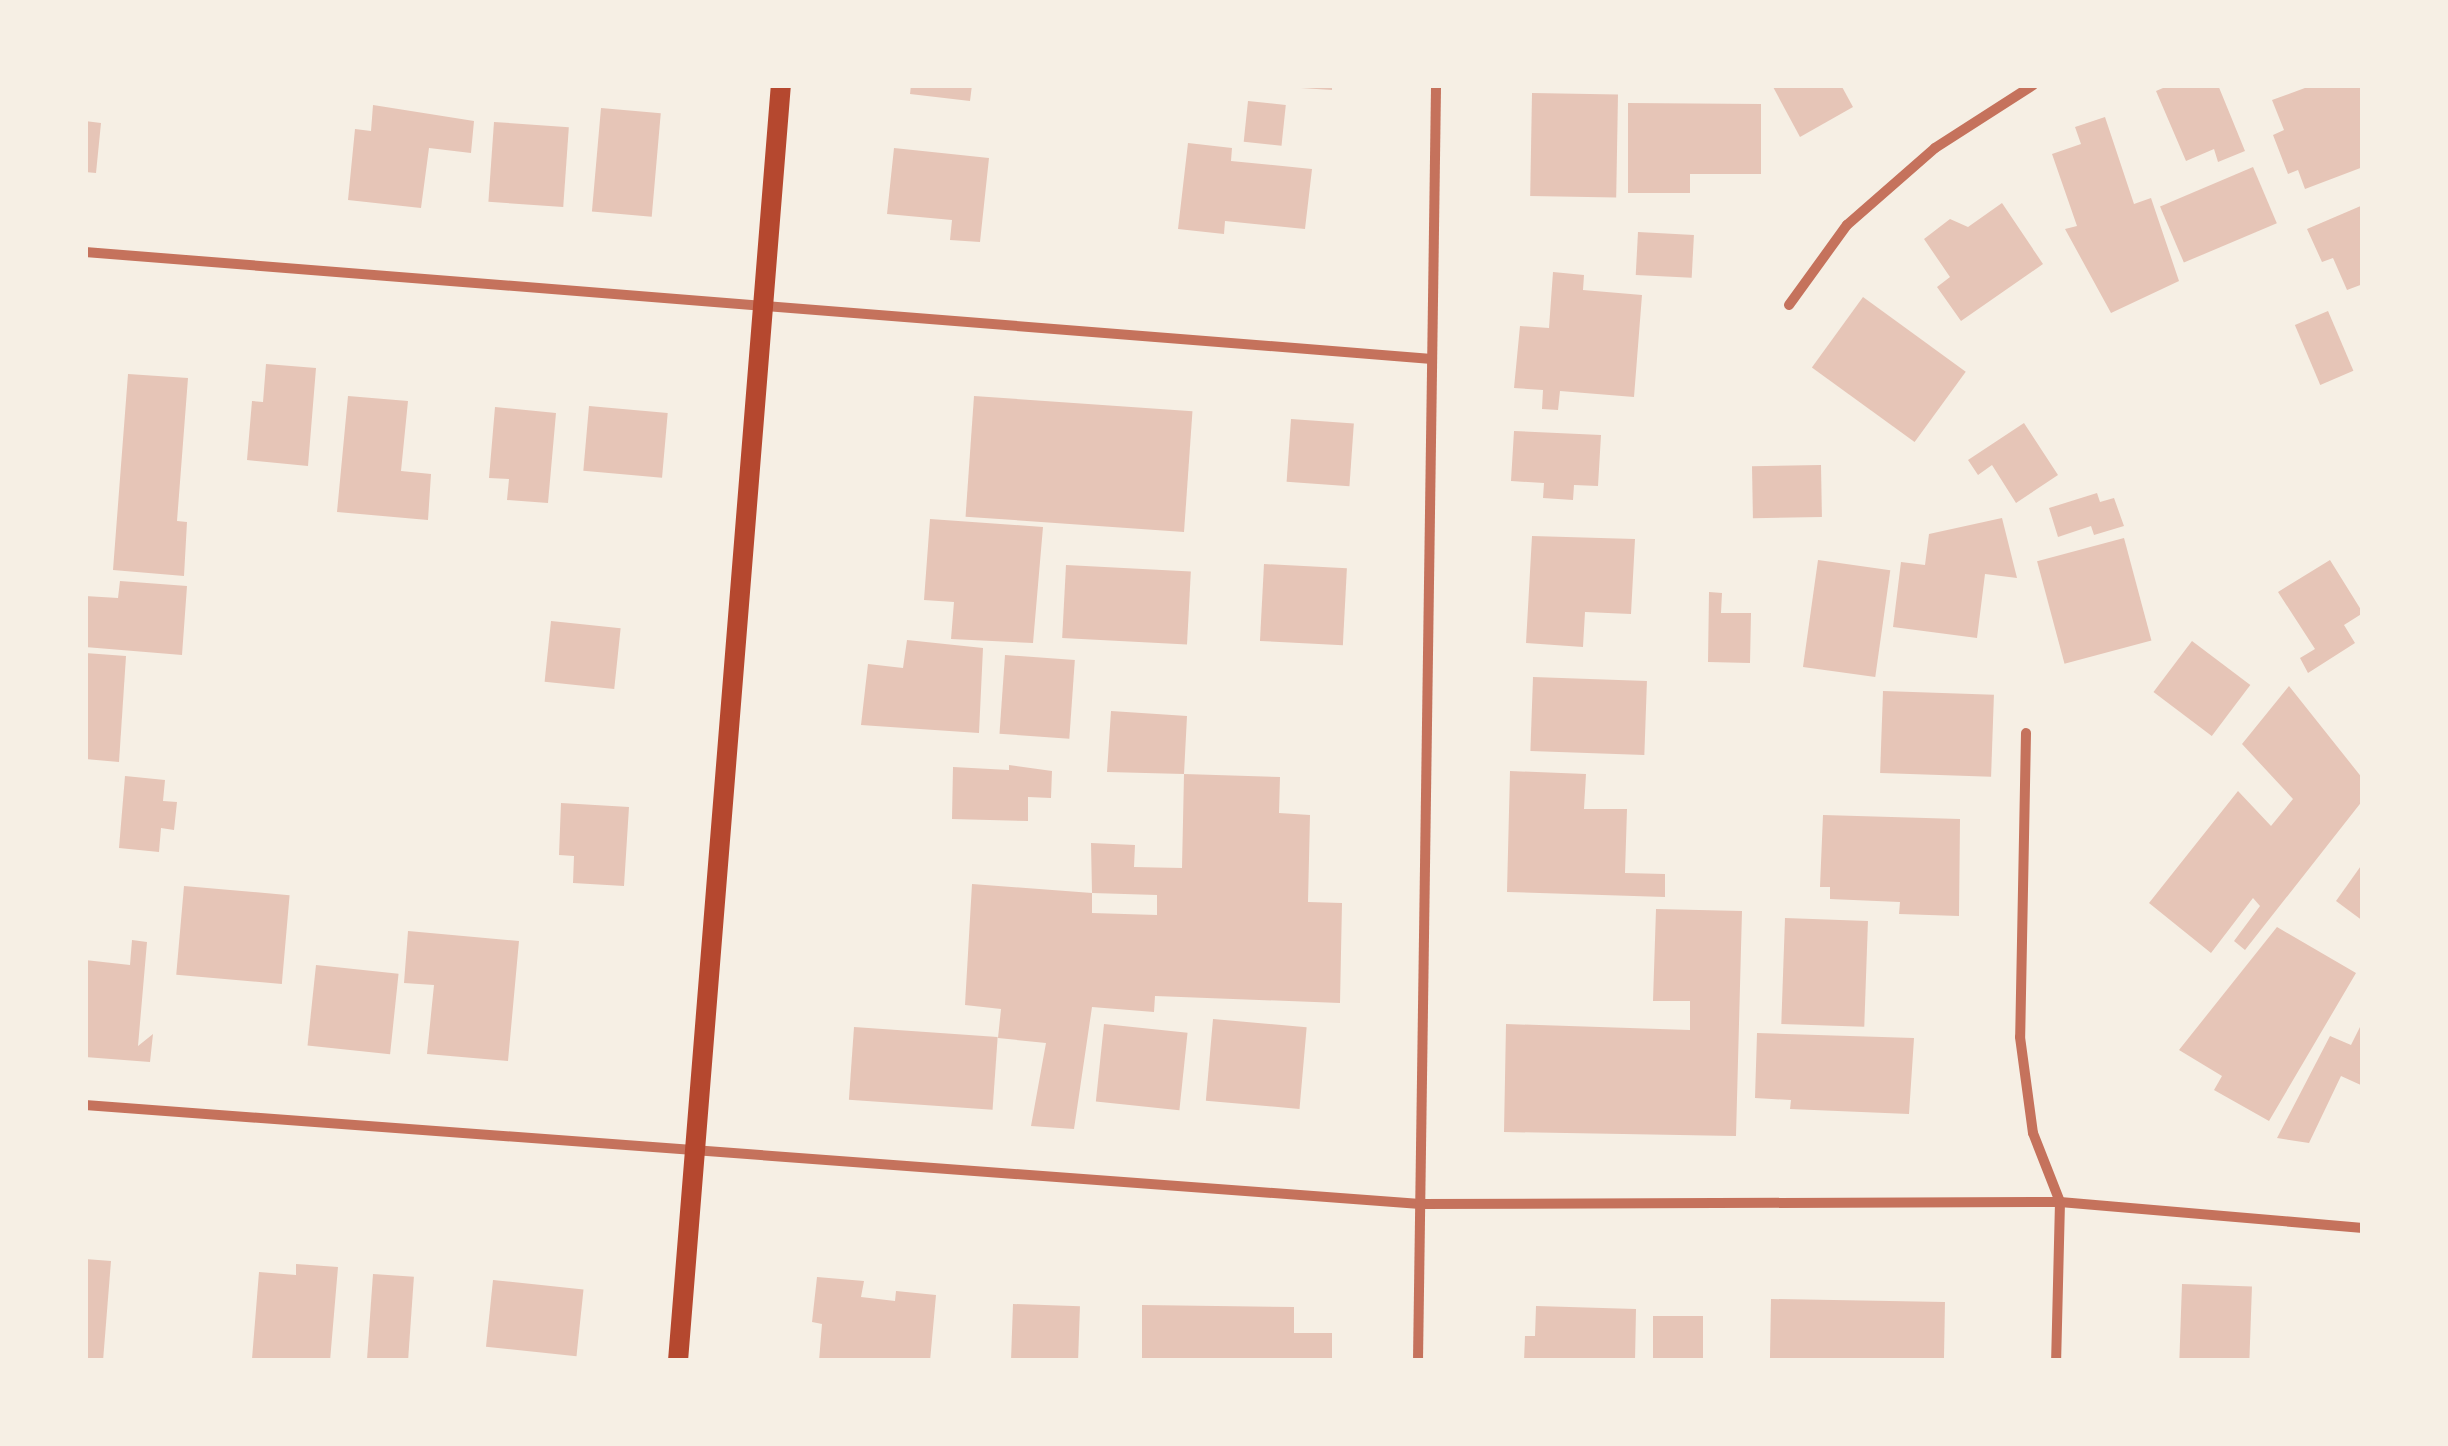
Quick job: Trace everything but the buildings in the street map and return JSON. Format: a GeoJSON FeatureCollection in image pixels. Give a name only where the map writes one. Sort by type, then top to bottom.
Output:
{"type":"FeatureCollection","features":[{"type":"Feature","properties":{"kind":"main road"},"geometry":{"type":"LineString","coordinates":[[678,1361],[781,85]]}},
{"type":"Feature","properties":{"kind":"street"},"geometry":{"type":"LineString","coordinates":[[1418,1361],[1436,85]]}},
{"type":"Feature","properties":{"kind":"street"},"geometry":{"type":"LineString","coordinates":[[1789,305],[1848,226],[1934,148],[2033,85]]}},
{"type":"Feature","properties":{"kind":"street"},"geometry":{"type":"LineString","coordinates":[[85,252],[1432,360]]}},
{"type":"Feature","properties":{"kind":"street"},"geometry":{"type":"LineString","coordinates":[[2026,733],[2020,1038],[2032,1133],[2060,1202],[2056,1361]]}},
{"type":"Feature","properties":{"kind":"street"},"geometry":{"type":"LineString","coordinates":[[85,1105],[1420,1204],[2060,1202],[2363,1228]]}}]}
